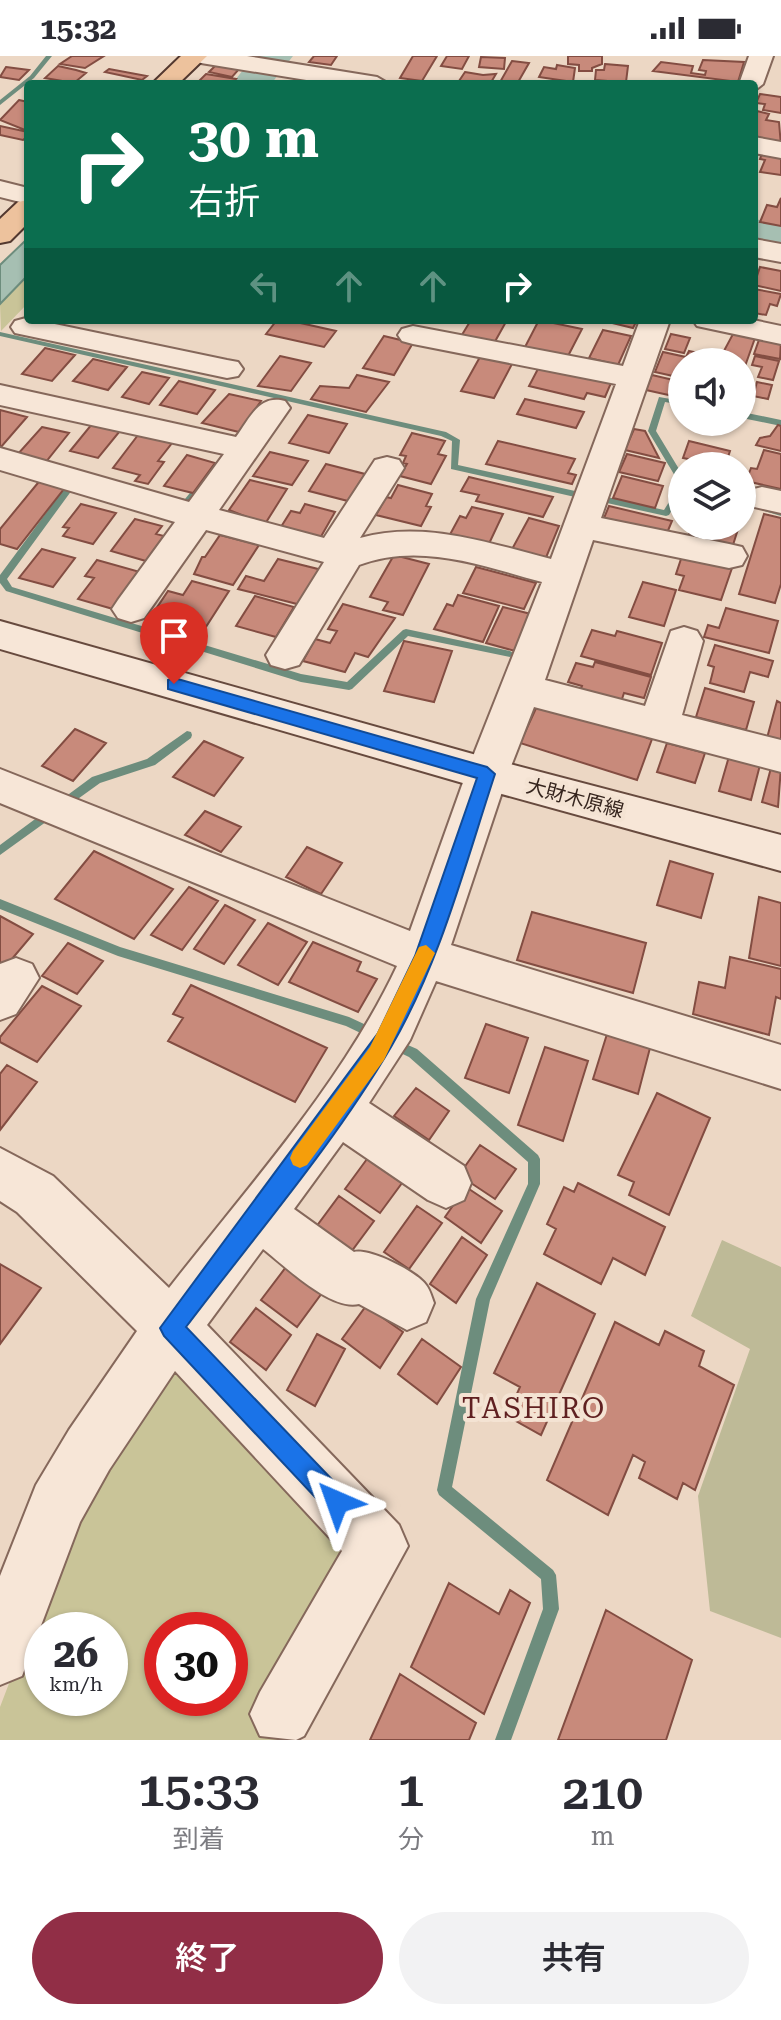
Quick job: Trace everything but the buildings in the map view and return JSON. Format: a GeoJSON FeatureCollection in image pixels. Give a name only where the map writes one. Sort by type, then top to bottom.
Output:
{"type":"FeatureCollection","features":[{"type":"Feature","properties":{"kind":"main road"},"geometry":{"type":"LineString","coordinates":[[169,80],[198,56]]}},
{"type":"Feature","properties":{"kind":"main road"},"geometry":{"type":"LineString","coordinates":[[0,235],[24,212]]}},
{"type":"Feature","properties":{"kind":"street"},"geometry":{"type":"LineString","coordinates":[[198,56],[350,80]]}},
{"type":"Feature","properties":{"kind":"street"},"geometry":{"type":"LineString","coordinates":[[758,146],[781,150]]}},
{"type":"Feature","properties":{"kind":"street"},"geometry":{"type":"LineString","coordinates":[[0,189],[24,195]]}},
{"type":"Feature","properties":{"kind":"street"},"geometry":{"type":"LineString","coordinates":[[758,249],[781,253]]}},
{"type":"Feature","properties":{"kind":"street"},"geometry":{"type":"LineString","coordinates":[[0,1654],[57,1506],[89,1450],[172,1328],[337,1110],[385,1039],[424,957],[487,774],[522,689],[654,324]]}},
{"type":"Feature","properties":{"kind":"street"},"geometry":{"type":"LineString","coordinates":[[727,324],[781,335]]}},
{"type":"Feature","properties":{"kind":"street"},"geometry":{"type":"LineString","coordinates":[[18,335],[227,369]]}},
{"type":"Feature","properties":{"kind":"street"},"geometry":{"type":"LineString","coordinates":[[413,335],[634,378]]}},
{"type":"Feature","properties":{"kind":"street"},"geometry":{"type":"LineString","coordinates":[[0,395],[224,444]]}},
{"type":"Feature","properties":{"kind":"street"},"geometry":{"type":"LineString","coordinates":[[131,609],[274,408]]}},
{"type":"Feature","properties":{"kind":"street"},"geometry":{"type":"LineString","coordinates":[[0,459],[197,517],[340,554],[365,547],[431,543],[563,575]]}},
{"type":"Feature","properties":{"kind":"street"},"geometry":{"type":"LineString","coordinates":[[285,655],[387,468]]}},
{"type":"Feature","properties":{"kind":"street"},"geometry":{"type":"LineString","coordinates":[[581,526],[729,556]]}},
{"type":"Feature","properties":{"kind":"street","name":"大財木原線"},"geometry":{"type":"LineString","coordinates":[[0,635],[487,774],[781,853]]}},
{"type":"Feature","properties":{"kind":"street"},"geometry":{"type":"LineString","coordinates":[[659,725],[684,641]]}},
{"type":"Feature","properties":{"kind":"street"},"geometry":{"type":"LineString","coordinates":[[522,689],[781,756]]}},
{"type":"Feature","properties":{"kind":"street"},"geometry":{"type":"LineString","coordinates":[[0,785],[424,957],[781,1067]]}},
{"type":"Feature","properties":{"kind":"street"},"geometry":{"type":"LineString","coordinates":[[337,1110],[446,1183]]}},
{"type":"Feature","properties":{"kind":"street"},"geometry":{"type":"LineString","coordinates":[[0,1172],[35,1194],[172,1328],[378,1546],[282,1714]]}},
{"type":"Feature","properties":{"kind":"street"},"geometry":{"type":"LineString","coordinates":[[258,1214],[348,1280],[364,1276],[407,1303]]}},
{"type":"Feature","properties":{"kind":"shaded area"},"geometry":{"type":"Polygon","coordinates":[[[24,242],[24,279],[0,304],[0,265],[24,242]]]}},
{"type":"Feature","properties":{"kind":"shaded area"},"geometry":{"type":"Polygon","coordinates":[[[24,279],[24,307],[1,331],[0,304],[24,279]]]}},
{"type":"Feature","properties":{"kind":"shaded area"},"geometry":{"type":"Polygon","coordinates":[[[722,1240],[781,1267],[781,1638],[710,1611],[698,1496],[750,1349],[691,1316],[722,1240]]]}},
{"type":"Feature","properties":{"kind":"shaded area"},"geometry":{"type":"Polygon","coordinates":[[[179,1360],[353,1556],[264,1716],[290,1740],[0,1740],[0,1707],[24,1644],[24,1716],[128,1716],[128,1612],[36,1612],[82,1493],[179,1360]]]}},
{"type":"Feature","properties":{"kind":"waterway"},"geometry":{"type":"LineString","coordinates":[[28,80],[49,56]]}},
{"type":"Feature","properties":{"kind":"waterway"},"geometry":{"type":"LineString","coordinates":[[254,80],[274,56]]}},
{"type":"Feature","properties":{"kind":"waterway"},"geometry":{"type":"LineString","coordinates":[[0,103],[24,84]]}},
{"type":"Feature","properties":{"kind":"waterway"},"geometry":{"type":"LineString","coordinates":[[758,233],[781,237]]}},
{"type":"Feature","properties":{"kind":"waterway"},"geometry":{"type":"LineString","coordinates":[[0,334],[443,434],[456,440],[454,467],[575,494]]}},
{"type":"Feature","properties":{"kind":"waterway"},"geometry":{"type":"LineString","coordinates":[[668,400],[662,399],[652,431],[668,458]]}},
{"type":"Feature","properties":{"kind":"waterway"},"geometry":{"type":"LineString","coordinates":[[756,418],[781,423]]}},
{"type":"Feature","properties":{"kind":"waterway"},"geometry":{"type":"LineString","coordinates":[[173,499],[187,502],[215,468]]}},
{"type":"Feature","properties":{"kind":"waterway"},"geometry":{"type":"LineString","coordinates":[[69,488],[2,579],[9,589],[301,678],[349,686],[406,632],[510,654]]}},
{"type":"Feature","properties":{"kind":"waterway"},"geometry":{"type":"LineString","coordinates":[[607,500],[666,513],[668,510]]}},
{"type":"Feature","properties":{"kind":"waterway"},"geometry":{"type":"LineString","coordinates":[[756,505],[781,513]]}},
{"type":"Feature","properties":{"kind":"waterway"},"geometry":{"type":"LineString","coordinates":[[0,851],[96,780],[151,762],[187,735]]}},
{"type":"Feature","properties":{"kind":"waterway"},"geometry":{"type":"LineString","coordinates":[[0,904],[118,951],[349,1022],[375,1035]]}},
{"type":"Feature","properties":{"kind":"waterway"},"geometry":{"type":"LineString","coordinates":[[394,1044],[413,1053],[534,1159],[534,1184],[483,1299],[444,1490],[548,1575],[551,1609],[503,1740]]}},
{"type":"Feature","properties":{"kind":"slow traffic"},"geometry":{"type":"LineString","coordinates":[[300,1158],[377,1053],[426,953]]}},
{"type":"Feature","properties":{"kind":"district","name":"TASHIRO"},"geometry":{"type":"Point","coordinates":[534,1408]}},
{"type":"Feature","properties":{"kind":"route"},"geometry":{"type":"LineString","coordinates":[[174,684],[487,774],[424,957],[393,1025],[337,1110],[172,1328],[337,1502]]}}]}
